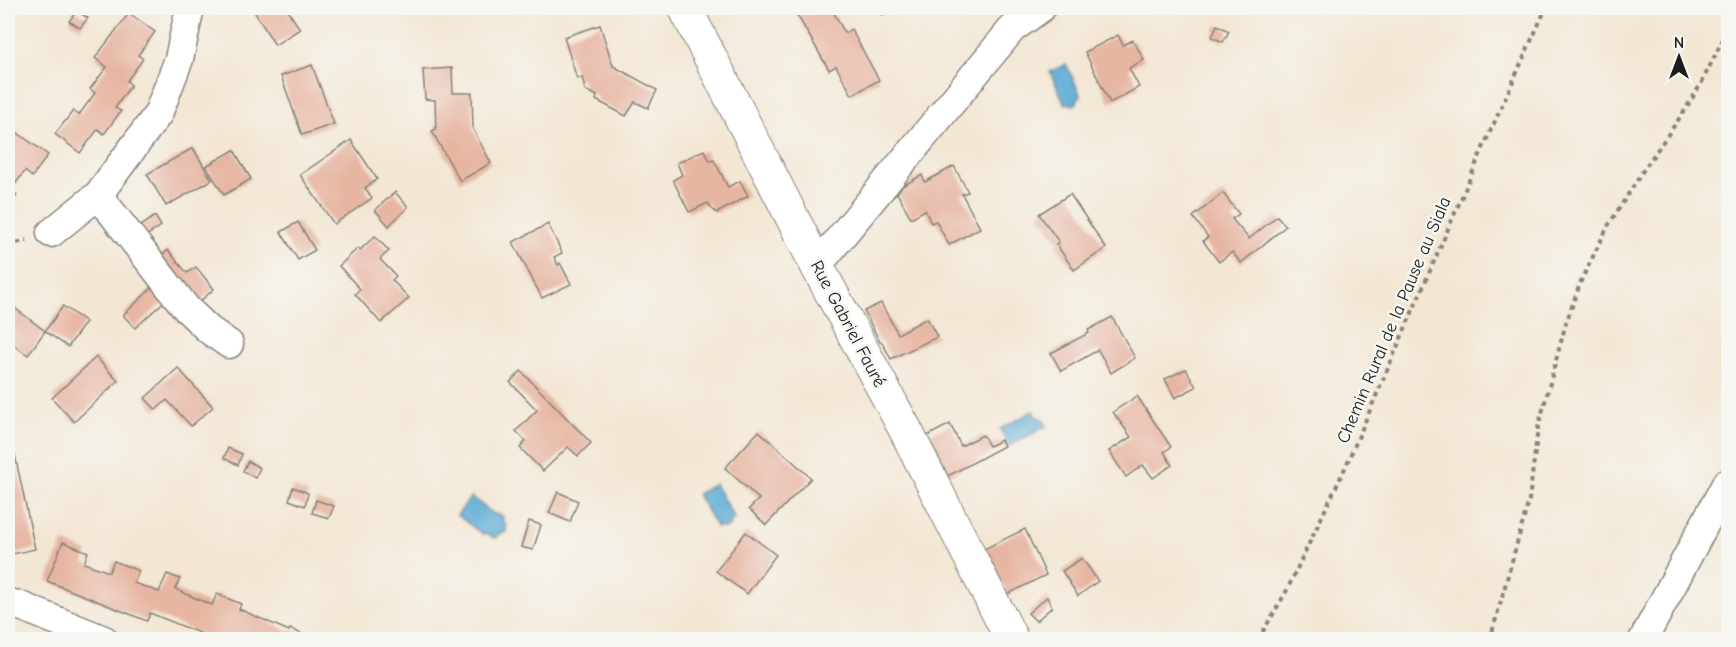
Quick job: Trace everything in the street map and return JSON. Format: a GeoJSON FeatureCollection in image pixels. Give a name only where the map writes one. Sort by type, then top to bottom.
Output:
{"type":"FeatureCollection","features":[{"type":"Feature","properties":{"kind":"street"},"geometry":{"type":"LineString","coordinates":[[51,233],[99,195],[158,114],[179,59],[190,8]]}},
{"type":"Feature","properties":{"kind":"street","name":"Rue Gabriel Fauré"},"geometry":{"type":"LineString","coordinates":[[685,8],[817,266],[905,429],[1011,639]]}},
{"type":"Feature","properties":{"kind":"street"},"geometry":{"type":"LineString","coordinates":[[817,266],[1012,29],[1041,8]]}},
{"type":"Feature","properties":{"kind":"street"},"geometry":{"type":"LineString","coordinates":[[99,195],[186,308],[209,330],[230,345]]}},
{"type":"Feature","properties":{"kind":"street"},"geometry":{"type":"LineString","coordinates":[[1643,639],[1726,484]]}},
{"type":"Feature","properties":{"kind":"street"},"geometry":{"type":"LineString","coordinates":[[8,603],[104,639]]}},
{"type":"Feature","properties":{"kind":"path"},"geometry":{"type":"LineString","coordinates":[[8,23],[16,8]]}},
{"type":"Feature","properties":{"kind":"path","name":"Chemin Rural de la Pause au Siala"},"geometry":{"type":"LineString","coordinates":[[1258,639],[1286,592],[1345,468],[1546,8]]}},
{"type":"Feature","properties":{"kind":"path"},"geometry":{"type":"LineString","coordinates":[[1490,639],[1529,500],[1538,428],[1566,324],[1581,281],[1608,226],[1701,84],[1728,29]]}},
{"type":"Feature","properties":{"kind":"water"},"geometry":{"type":"Polygon","coordinates":[[[1066,64],[1081,96],[1073,105],[1065,104],[1050,72],[1066,64]]]}},
{"type":"Feature","properties":{"kind":"water"},"geometry":{"type":"Polygon","coordinates":[[[1033,411],[1035,416],[1043,419],[1047,426],[1009,446],[1000,429],[1033,411]]]}},
{"type":"Feature","properties":{"kind":"water"},"geometry":{"type":"Polygon","coordinates":[[[715,484],[734,518],[728,527],[717,528],[697,494],[715,484]]]}},
{"type":"Feature","properties":{"kind":"water"},"geometry":{"type":"Polygon","coordinates":[[[471,497],[494,514],[503,516],[502,521],[506,524],[506,532],[498,534],[496,538],[481,533],[457,515],[471,497]]]}},
{"type":"Feature","properties":{"kind":"building"},"geometry":{"type":"Polygon","coordinates":[[[252,8],[286,8],[300,29],[275,45],[252,8]]]}},
{"type":"Feature","properties":{"kind":"building"},"geometry":{"type":"Polygon","coordinates":[[[808,8],[831,8],[845,33],[851,29],[879,80],[852,95],[836,66],[829,70],[796,13],[808,8]]]}},
{"type":"Feature","properties":{"kind":"building"},"geometry":{"type":"Polygon","coordinates":[[[878,8],[895,8],[882,15],[878,8]]]}},
{"type":"Feature","properties":{"kind":"building"},"geometry":{"type":"Polygon","coordinates":[[[77,11],[88,18],[80,28],[69,21],[77,11]]]}},
{"type":"Feature","properties":{"kind":"building"},"geometry":{"type":"Polygon","coordinates":[[[129,13],[155,32],[138,55],[143,59],[127,81],[131,85],[115,108],[121,111],[104,134],[98,129],[80,153],[55,134],[73,111],[79,115],[95,93],[90,89],[107,67],[95,58],[129,13]]]}},
{"type":"Feature","properties":{"kind":"building"},"geometry":{"type":"Polygon","coordinates":[[[600,25],[613,66],[657,90],[648,108],[635,102],[626,116],[596,100],[597,96],[585,90],[582,77],[577,79],[564,37],[600,25]]]}},
{"type":"Feature","properties":{"kind":"building"},"geometry":{"type":"Polygon","coordinates":[[[1217,25],[1229,31],[1223,42],[1212,37],[1217,25]]]}},
{"type":"Feature","properties":{"kind":"building"},"geometry":{"type":"Polygon","coordinates":[[[1118,35],[1123,45],[1133,40],[1144,60],[1129,68],[1139,87],[1110,103],[1085,52],[1118,35]]]}},
{"type":"Feature","properties":{"kind":"building"},"geometry":{"type":"Polygon","coordinates":[[[312,65],[334,124],[302,135],[281,76],[312,65]]]}},
{"type":"Feature","properties":{"kind":"building"},"geometry":{"type":"Polygon","coordinates":[[[452,68],[453,93],[472,93],[473,129],[491,163],[460,181],[432,131],[436,129],[435,100],[425,99],[423,70],[452,68]]]}},
{"type":"Feature","properties":{"kind":"building"},"geometry":{"type":"Polygon","coordinates":[[[15,131],[48,155],[32,177],[25,171],[10,191],[17,195],[8,208],[8,141],[15,131]]]}},
{"type":"Feature","properties":{"kind":"building"},"geometry":{"type":"Polygon","coordinates":[[[351,140],[377,179],[365,188],[372,198],[334,224],[300,175],[351,140]]]}},
{"type":"Feature","properties":{"kind":"building"},"geometry":{"type":"Polygon","coordinates":[[[193,148],[212,180],[166,206],[147,174],[193,148]]]}},
{"type":"Feature","properties":{"kind":"building"},"geometry":{"type":"Polygon","coordinates":[[[234,150],[251,179],[224,195],[206,166],[234,150]]]}},
{"type":"Feature","properties":{"kind":"building"},"geometry":{"type":"Polygon","coordinates":[[[704,150],[710,161],[714,160],[728,187],[740,181],[748,196],[717,213],[708,203],[689,212],[673,180],[682,175],[677,163],[704,150]]]}},
{"type":"Feature","properties":{"kind":"building"},"geometry":{"type":"Polygon","coordinates":[[[954,166],[968,192],[962,194],[980,228],[949,245],[936,221],[931,223],[925,210],[911,218],[897,193],[902,186],[922,175],[925,182],[954,166]]]}},
{"type":"Feature","properties":{"kind":"building"},"geometry":{"type":"Polygon","coordinates":[[[395,192],[408,207],[389,226],[375,210],[395,192]]]}},
{"type":"Feature","properties":{"kind":"building"},"geometry":{"type":"Polygon","coordinates":[[[1223,193],[1239,214],[1232,219],[1249,239],[1277,216],[1286,226],[1241,263],[1232,252],[1219,262],[1203,241],[1208,237],[1193,217],[1223,193]]]}},
{"type":"Feature","properties":{"kind":"building"},"geometry":{"type":"Polygon","coordinates":[[[1070,194],[1106,248],[1074,270],[1056,244],[1059,242],[1039,214],[1070,194]]]}},
{"type":"Feature","properties":{"kind":"building"},"geometry":{"type":"Polygon","coordinates":[[[155,216],[161,226],[143,238],[137,229],[155,216]]]}},
{"type":"Feature","properties":{"kind":"building"},"geometry":{"type":"Polygon","coordinates":[[[298,222],[315,250],[298,260],[281,232],[298,222]]]}},
{"type":"Feature","properties":{"kind":"building"},"geometry":{"type":"Polygon","coordinates":[[[548,224],[562,253],[554,257],[558,265],[560,263],[571,284],[542,298],[513,242],[548,224]]]}},
{"type":"Feature","properties":{"kind":"building"},"geometry":{"type":"Polygon","coordinates":[[[375,236],[389,251],[380,259],[396,276],[392,280],[409,298],[381,323],[355,294],[360,289],[339,266],[375,236]]]}},
{"type":"Feature","properties":{"kind":"building"},"geometry":{"type":"Polygon","coordinates":[[[168,250],[187,273],[196,267],[214,289],[197,304],[158,258],[168,250]]]}},
{"type":"Feature","properties":{"kind":"building"},"geometry":{"type":"Polygon","coordinates":[[[156,284],[169,297],[135,328],[123,315],[156,284]]]}},
{"type":"Feature","properties":{"kind":"building"},"geometry":{"type":"Polygon","coordinates":[[[8,303],[45,331],[28,355],[8,341],[8,303]]]}},
{"type":"Feature","properties":{"kind":"building"},"geometry":{"type":"Polygon","coordinates":[[[881,303],[898,334],[927,318],[937,337],[891,359],[864,311],[881,303]]]}},
{"type":"Feature","properties":{"kind":"building"},"geometry":{"type":"Polygon","coordinates":[[[63,306],[86,322],[68,347],[45,331],[63,306]]]}},
{"type":"Feature","properties":{"kind":"building"},"geometry":{"type":"Polygon","coordinates":[[[1112,317],[1135,358],[1111,373],[1098,350],[1061,371],[1051,353],[1089,333],[1088,330],[1112,317]]]}},
{"type":"Feature","properties":{"kind":"building"},"geometry":{"type":"Polygon","coordinates":[[[96,357],[118,381],[74,422],[52,398],[96,357]]]}},
{"type":"Feature","properties":{"kind":"building"},"geometry":{"type":"Polygon","coordinates":[[[178,368],[213,407],[191,426],[167,400],[156,410],[145,398],[178,368]]]}},
{"type":"Feature","properties":{"kind":"building"},"geometry":{"type":"Polygon","coordinates":[[[1186,369],[1196,387],[1175,398],[1165,379],[1186,369]]]}},
{"type":"Feature","properties":{"kind":"building"},"geometry":{"type":"Polygon","coordinates":[[[521,371],[591,443],[578,456],[568,447],[543,471],[520,448],[526,441],[516,431],[537,410],[510,382],[521,371]]]}},
{"type":"Feature","properties":{"kind":"building"},"geometry":{"type":"Polygon","coordinates":[[[1137,396],[1171,447],[1164,452],[1172,465],[1153,478],[1143,465],[1126,477],[1109,451],[1131,437],[1113,412],[1137,396]]]}},
{"type":"Feature","properties":{"kind":"building"},"geometry":{"type":"Polygon","coordinates":[[[950,424],[961,446],[983,435],[989,446],[1001,440],[1004,446],[948,476],[927,436],[950,424]]]}},
{"type":"Feature","properties":{"kind":"building"},"geometry":{"type":"Polygon","coordinates":[[[759,431],[811,478],[766,525],[749,509],[759,499],[725,468],[759,431]]]}},
{"type":"Feature","properties":{"kind":"building"},"geometry":{"type":"Polygon","coordinates":[[[228,448],[242,454],[238,465],[224,458],[228,448]]]}},
{"type":"Feature","properties":{"kind":"building"},"geometry":{"type":"Polygon","coordinates":[[[15,455],[35,549],[8,555],[8,457],[15,455]]]}},
{"type":"Feature","properties":{"kind":"building"},"geometry":{"type":"Polygon","coordinates":[[[248,461],[260,468],[255,478],[243,471],[248,461]]]}},
{"type":"Feature","properties":{"kind":"building"},"geometry":{"type":"Polygon","coordinates":[[[293,487],[308,493],[305,506],[289,500],[293,487]]]}},
{"type":"Feature","properties":{"kind":"building"},"geometry":{"type":"Polygon","coordinates":[[[558,492],[578,501],[570,522],[549,513],[558,492]]]}},
{"type":"Feature","properties":{"kind":"building"},"geometry":{"type":"Polygon","coordinates":[[[316,500],[334,506],[329,518],[312,513],[316,500]]]}},
{"type":"Feature","properties":{"kind":"building"},"geometry":{"type":"Polygon","coordinates":[[[529,521],[541,525],[533,550],[521,547],[529,521]]]}},
{"type":"Feature","properties":{"kind":"building"},"geometry":{"type":"Polygon","coordinates":[[[1025,529],[1046,575],[1008,594],[984,549],[1025,529]]]}},
{"type":"Feature","properties":{"kind":"building"},"geometry":{"type":"Polygon","coordinates":[[[746,532],[776,555],[747,594],[716,571],[746,532]]]}},
{"type":"Feature","properties":{"kind":"building"},"geometry":{"type":"Polygon","coordinates":[[[63,542],[88,552],[84,563],[109,572],[114,561],[139,571],[134,583],[159,592],[167,574],[180,579],[175,589],[188,595],[212,605],[217,594],[241,604],[239,609],[289,631],[290,629],[314,639],[214,639],[150,613],[147,621],[47,581],[63,542]]]}},
{"type":"Feature","properties":{"kind":"building"},"geometry":{"type":"Polygon","coordinates":[[[1082,558],[1098,581],[1078,596],[1062,571],[1082,558]]]}},
{"type":"Feature","properties":{"kind":"building"},"geometry":{"type":"Polygon","coordinates":[[[1047,597],[1052,607],[1036,621],[1028,613],[1047,597]]]}}]}
